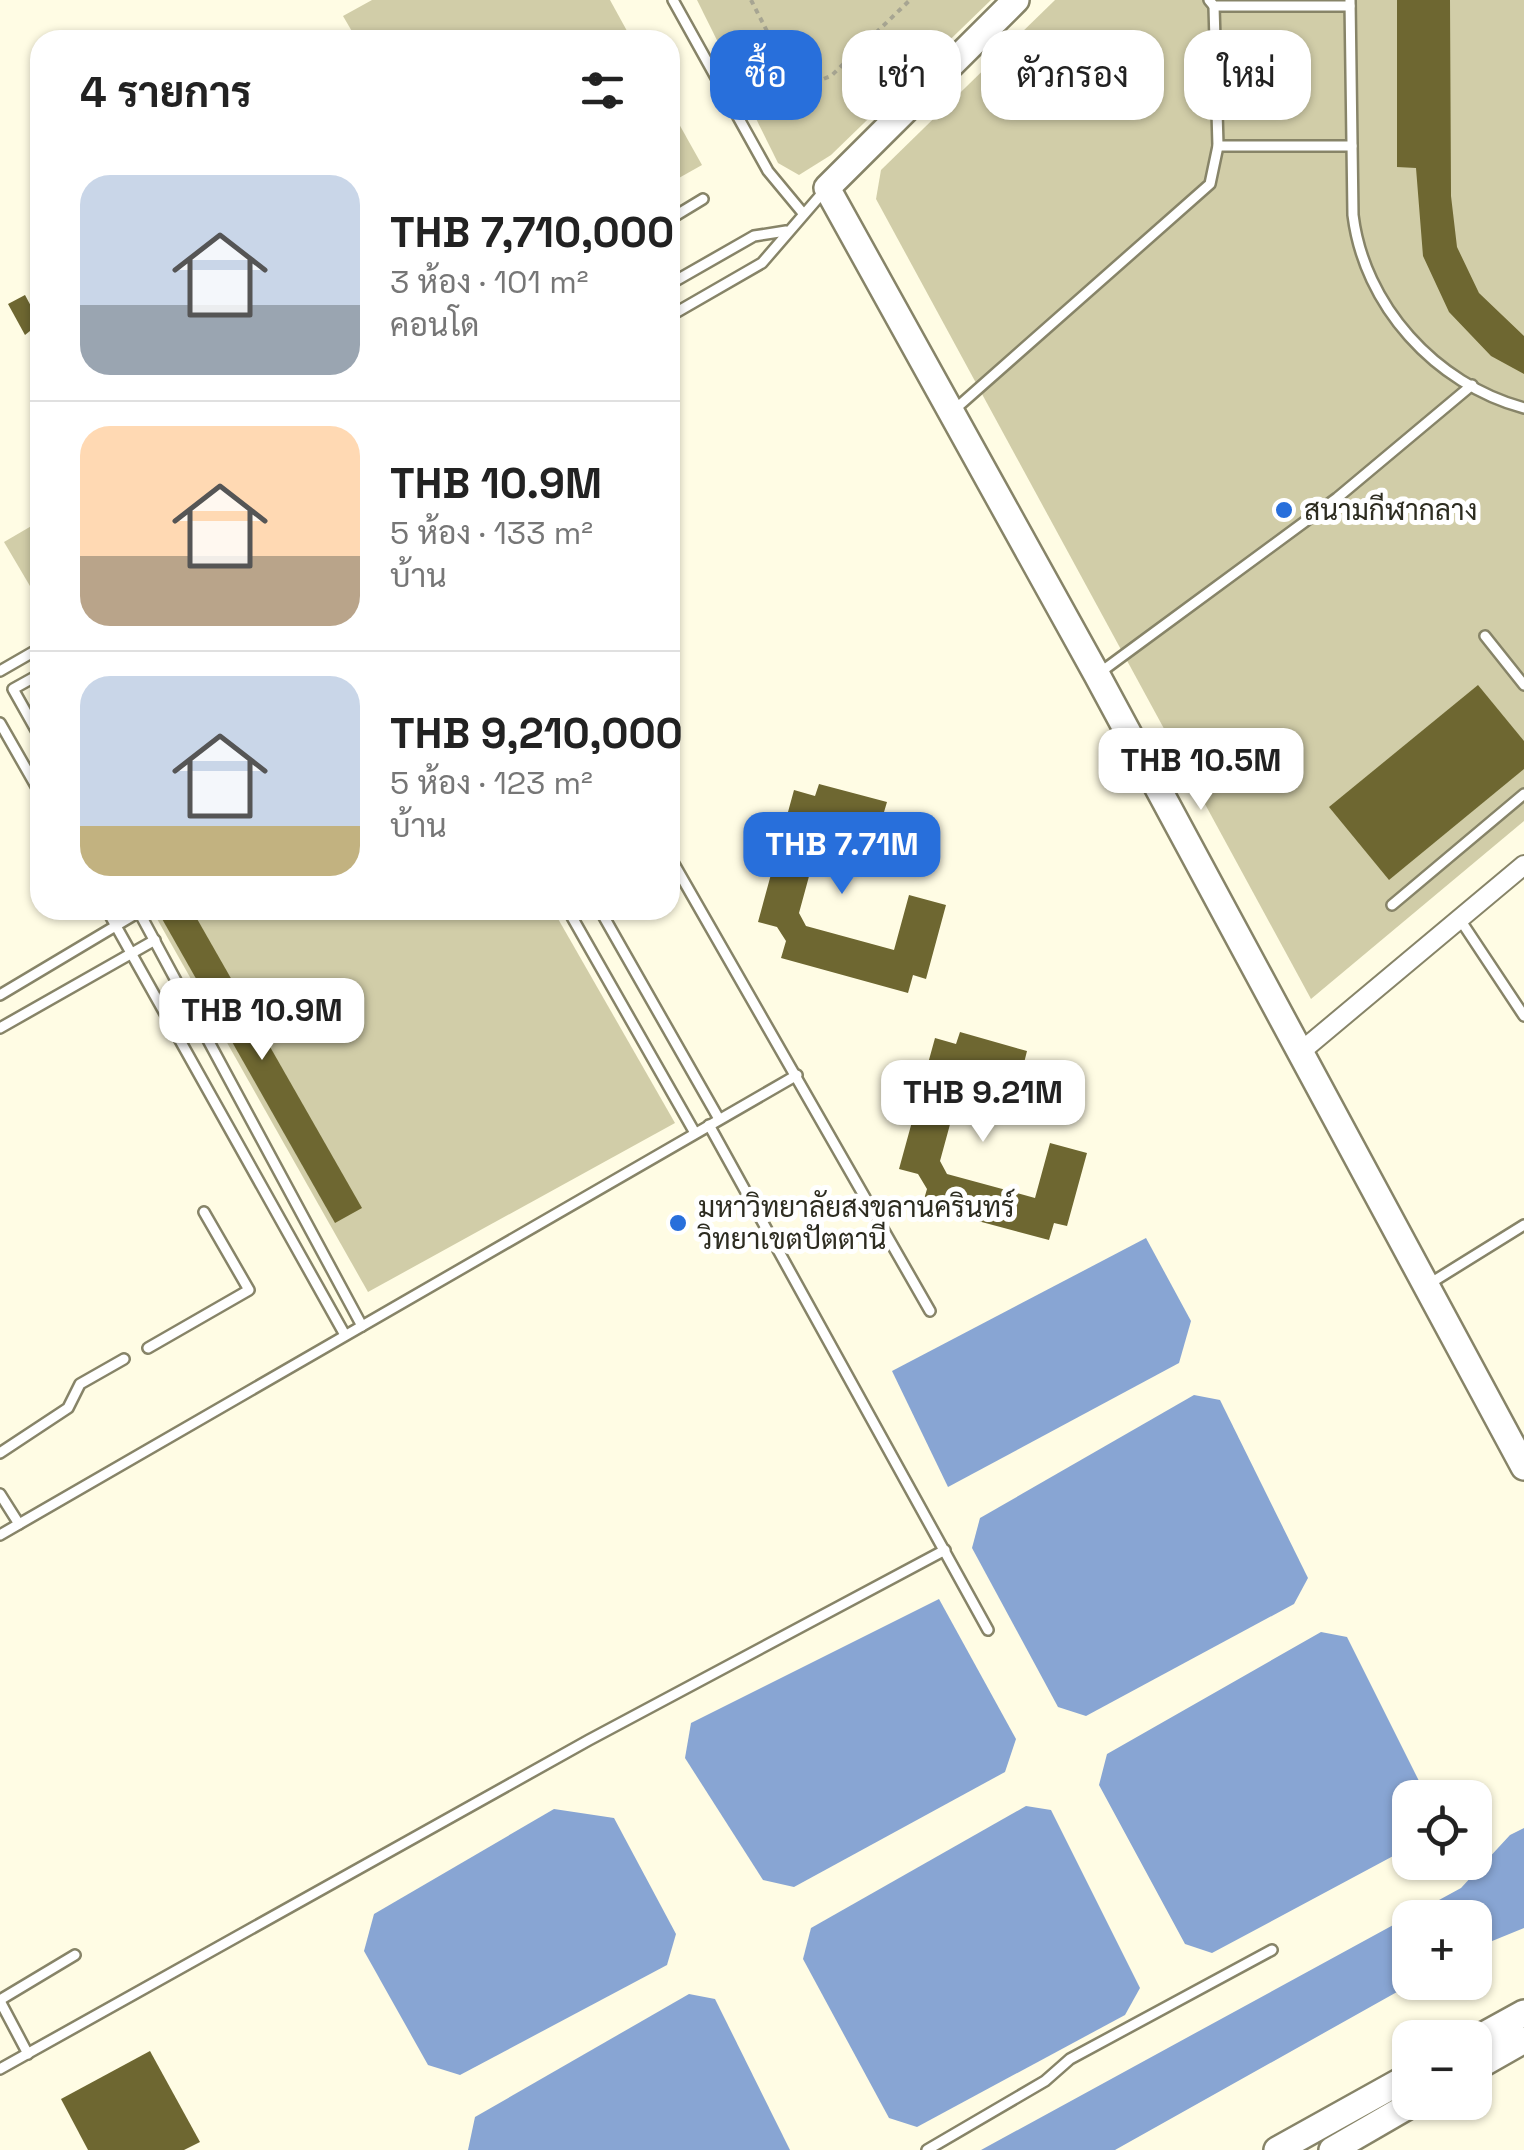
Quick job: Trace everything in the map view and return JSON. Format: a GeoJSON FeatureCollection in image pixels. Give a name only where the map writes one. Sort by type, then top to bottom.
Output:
{"type":"FeatureCollection","features":[{"type":"Feature","properties":{"kind":"street"},"geometry":{"type":"LineString","coordinates":[[1016,0],[827,188],[1097,675],[1524,1467]]}},
{"type":"Feature","properties":{"kind":"street"},"geometry":{"type":"LineString","coordinates":[[1298,1054],[1524,865]]}},
{"type":"Feature","properties":{"kind":"street"},"geometry":{"type":"LineString","coordinates":[[1492,2031],[1524,2013]]}},
{"type":"Feature","properties":{"kind":"street"},"geometry":{"type":"LineString","coordinates":[[1492,2058],[1524,2040]]}},
{"type":"Feature","properties":{"kind":"street"},"geometry":{"type":"LineString","coordinates":[[1277,2150],[1392,2086]]}},
{"type":"Feature","properties":{"kind":"street"},"geometry":{"type":"LineString","coordinates":[[1332,2150],[1392,2115]]}},
{"type":"Feature","properties":{"kind":"lane"},"geometry":{"type":"LineString","coordinates":[[672,0],[768,171],[802,212]]}},
{"type":"Feature","properties":{"kind":"lane"},"geometry":{"type":"LineString","coordinates":[[952,412],[1198,198],[1216,168],[1218,146],[1212,3],[1350,3],[1357,245],[1369,281],[1404,330],[1472,386],[1524,408]]}},
{"type":"Feature","properties":{"kind":"lane"},"geometry":{"type":"LineString","coordinates":[[1218,146],[1352,146]]}},
{"type":"Feature","properties":{"kind":"lane"},"geometry":{"type":"LineString","coordinates":[[680,310],[762,264],[802,212],[827,188]]}},
{"type":"Feature","properties":{"kind":"lane"},"geometry":{"type":"LineString","coordinates":[[680,212],[703,199]]}},
{"type":"Feature","properties":{"kind":"lane"},"geometry":{"type":"LineString","coordinates":[[680,278],[754,236],[786,231]]}},
{"type":"Feature","properties":{"kind":"lane"},"geometry":{"type":"LineString","coordinates":[[1097,675],[1337,498],[1472,386]]}},
{"type":"Feature","properties":{"kind":"lane"},"geometry":{"type":"LineString","coordinates":[[1485,636],[1524,685]]}},
{"type":"Feature","properties":{"kind":"lane"},"geometry":{"type":"LineString","coordinates":[[0,672],[30,654]]}},
{"type":"Feature","properties":{"kind":"lane"},"geometry":{"type":"LineString","coordinates":[[30,680],[13,690],[30,720]]}},
{"type":"Feature","properties":{"kind":"lane"},"geometry":{"type":"LineString","coordinates":[[0,723],[5,742],[30,778]]}},
{"type":"Feature","properties":{"kind":"lane"},"geometry":{"type":"LineString","coordinates":[[1392,905],[1524,794]]}},
{"type":"Feature","properties":{"kind":"lane"},"geometry":{"type":"LineString","coordinates":[[680,874],[930,1311]]}},
{"type":"Feature","properties":{"kind":"lane"},"geometry":{"type":"LineString","coordinates":[[1459,918],[1524,1016]]}},
{"type":"Feature","properties":{"kind":"lane"},"geometry":{"type":"LineString","coordinates":[[113,920],[345,1336]]}},
{"type":"Feature","properties":{"kind":"lane"},"geometry":{"type":"LineString","coordinates":[[0,994],[125,920]]}},
{"type":"Feature","properties":{"kind":"lane"},"geometry":{"type":"LineString","coordinates":[[143,920],[362,1326]]}},
{"type":"Feature","properties":{"kind":"lane"},"geometry":{"type":"LineString","coordinates":[[574,920],[694,1134]]}},
{"type":"Feature","properties":{"kind":"lane"},"geometry":{"type":"LineString","coordinates":[[606,920],[719,1120]]}},
{"type":"Feature","properties":{"kind":"lane"},"geometry":{"type":"LineString","coordinates":[[0,1028],[155,940]]}},
{"type":"Feature","properties":{"kind":"lane"},"geometry":{"type":"LineString","coordinates":[[0,1536],[797,1075]]}},
{"type":"Feature","properties":{"kind":"lane"},"geometry":{"type":"LineString","coordinates":[[709,1125],[988,1630]]}},
{"type":"Feature","properties":{"kind":"lane"},"geometry":{"type":"LineString","coordinates":[[148,1348],[249,1290],[204,1212]]}},
{"type":"Feature","properties":{"kind":"lane"},"geometry":{"type":"LineString","coordinates":[[1427,1285],[1524,1224]]}},
{"type":"Feature","properties":{"kind":"lane"},"geometry":{"type":"LineString","coordinates":[[0,1453],[68,1408],[80,1384],[124,1359]]}},
{"type":"Feature","properties":{"kind":"lane"},"geometry":{"type":"LineString","coordinates":[[0,1494],[19,1524]]}},
{"type":"Feature","properties":{"kind":"lane"},"geometry":{"type":"LineString","coordinates":[[0,2069],[589,1740],[945,1550]]}},
{"type":"Feature","properties":{"kind":"lane"},"geometry":{"type":"LineString","coordinates":[[927,2150],[1045,2080],[1070,2059],[1272,1950]]}},
{"type":"Feature","properties":{"kind":"lane"},"geometry":{"type":"LineString","coordinates":[[28,2054],[0,2001],[75,1955]]}},
{"type":"Feature","properties":{"kind":"path"},"geometry":{"type":"LineString","coordinates":[[750,0],[788,72],[813,83],[831,76],[910,0]]}},
{"type":"Feature","properties":{"kind":"shaded area"},"geometry":{"type":"Polygon","coordinates":[[[372,0],[610,0],[626,30],[351,30],[343,16],[372,0]]]}},
{"type":"Feature","properties":{"kind":"shaded area"},"geometry":{"type":"Polygon","coordinates":[[[697,0],[991,0],[960,30],[842,30],[842,120],[867,120],[831,155],[799,175],[778,163],[757,120],[822,120],[822,30],[712,30],[697,0]]]}},
{"type":"Feature","properties":{"kind":"shaded area","name":"สนามกีฬากลาง"},"geometry":{"type":"Polygon","coordinates":[[[1055,0],[1524,0],[1524,821],[1311,999],[876,199],[881,170],[932,120],[961,120],[961,92],[981,72],[981,120],[1164,120],[1164,30],[1024,30],[1055,0]]]}},
{"type":"Feature","properties":{"kind":"shaded area"},"geometry":{"type":"Polygon","coordinates":[[[680,126],[702,165],[680,177],[680,126]]]}},
{"type":"Feature","properties":{"kind":"shaded area"},"geometry":{"type":"Polygon","coordinates":[[[30,527],[30,586],[4,542],[30,527]]]}},
{"type":"Feature","properties":{"kind":"shaded area"},"geometry":{"type":"Polygon","coordinates":[[[158,920],[559,920],[675,1123],[368,1292],[158,920]]]}},
{"type":"Feature","properties":{"kind":"water"},"geometry":{"type":"Polygon","coordinates":[[[1146,1238],[1191,1321],[1179,1363],[948,1487],[892,1371],[1146,1238]]]}},
{"type":"Feature","properties":{"kind":"water"},"geometry":{"type":"Polygon","coordinates":[[[1194,1395],[1220,1400],[1308,1578],[1294,1604],[1086,1716],[1058,1707],[972,1548],[980,1518],[1194,1395]]]}},
{"type":"Feature","properties":{"kind":"water"},"geometry":{"type":"Polygon","coordinates":[[[939,1599],[1016,1739],[1005,1772],[794,1887],[763,1880],[685,1758],[691,1723],[939,1599]]]}},
{"type":"Feature","properties":{"kind":"water"},"geometry":{"type":"Polygon","coordinates":[[[1321,1632],[1347,1637],[1418,1780],[1392,1780],[1392,1857],[1212,1953],[1185,1944],[1099,1785],[1107,1754],[1321,1632]]]}},
{"type":"Feature","properties":{"kind":"water"},"geometry":{"type":"Polygon","coordinates":[[[1026,1806],[1051,1810],[1140,1988],[1125,2015],[917,2127],[889,2118],[803,1959],[811,1928],[1026,1806]]]}},
{"type":"Feature","properties":{"kind":"water"},"geometry":{"type":"Polygon","coordinates":[[[554,1809],[614,1818],[676,1934],[667,1965],[460,2075],[428,2065],[364,1951],[374,1914],[554,1809]]]}},
{"type":"Feature","properties":{"kind":"water"},"geometry":{"type":"Polygon","coordinates":[[[1524,1828],[1524,1928],[1492,1941],[1492,1900],[1439,1900],[1468,1880],[1492,1880],[1492,1854],[1510,1835],[1524,1828]]]}},
{"type":"Feature","properties":{"kind":"water"},"geometry":{"type":"Polygon","coordinates":[[[1392,1926],[1392,1995],[1115,2150],[981,2150],[1392,1926]]]}},
{"type":"Feature","properties":{"kind":"water"},"geometry":{"type":"Polygon","coordinates":[[[689,1994],[715,1999],[790,2150],[468,2150],[475,2117],[689,1994]]]}},
{"type":"Feature","properties":{"kind":"building"},"geometry":{"type":"Polygon","coordinates":[[[1397,0],[1450,0],[1451,196],[1457,247],[1479,293],[1524,336],[1524,374],[1491,356],[1449,312],[1423,256],[1416,168],[1397,167],[1397,0]]]}},
{"type":"Feature","properties":{"kind":"building"},"geometry":{"type":"Polygon","coordinates":[[[25,295],[30,304],[30,331],[25,335],[8,304],[25,295]]]}},
{"type":"Feature","properties":{"kind":"building"},"geometry":{"type":"Polygon","coordinates":[[[1478,685],[1524,741],[1524,769],[1389,880],[1329,807],[1478,685]]]}},
{"type":"Feature","properties":{"kind":"building"},"geometry":{"type":"Polygon","coordinates":[[[819,784],[887,802],[876,839],[823,825],[799,913],[806,926],[894,950],[909,895],[946,905],[926,979],[913,975],[908,993],[781,958],[786,941],[777,927],[758,922],[794,790],[815,796],[819,784]]]}},
{"type":"Feature","properties":{"kind":"building"},"geometry":{"type":"Polygon","coordinates":[[[163,920],[198,920],[362,1208],[335,1223],[163,920]]]}},
{"type":"Feature","properties":{"kind":"building"},"geometry":{"type":"Polygon","coordinates":[[[960,1032],[1027,1051],[1018,1087],[964,1073],[940,1161],[947,1174],[1035,1198],[1050,1143],[1087,1153],[1067,1226],[1054,1223],[1049,1240],[922,1206],[927,1189],[918,1174],[899,1169],[935,1038],[956,1044],[960,1032]]]}},
{"type":"Feature","properties":{"kind":"building"},"geometry":{"type":"Polygon","coordinates":[[[150,2051],[200,2142],[184,2150],[88,2150],[61,2099],[150,2051]]]}},
{"type":"Feature","properties":{"kind":"place","name":"สนามกีฬากลาง"},"geometry":{"type":"Point","coordinates":[1284,510]}},
{"type":"Feature","properties":{"kind":"place","name":"มหาวิทยาลัยสงขลานครินทร์ วิทยาเขตปัตตานี"},"geometry":{"type":"Point","coordinates":[678,1223]}}]}
